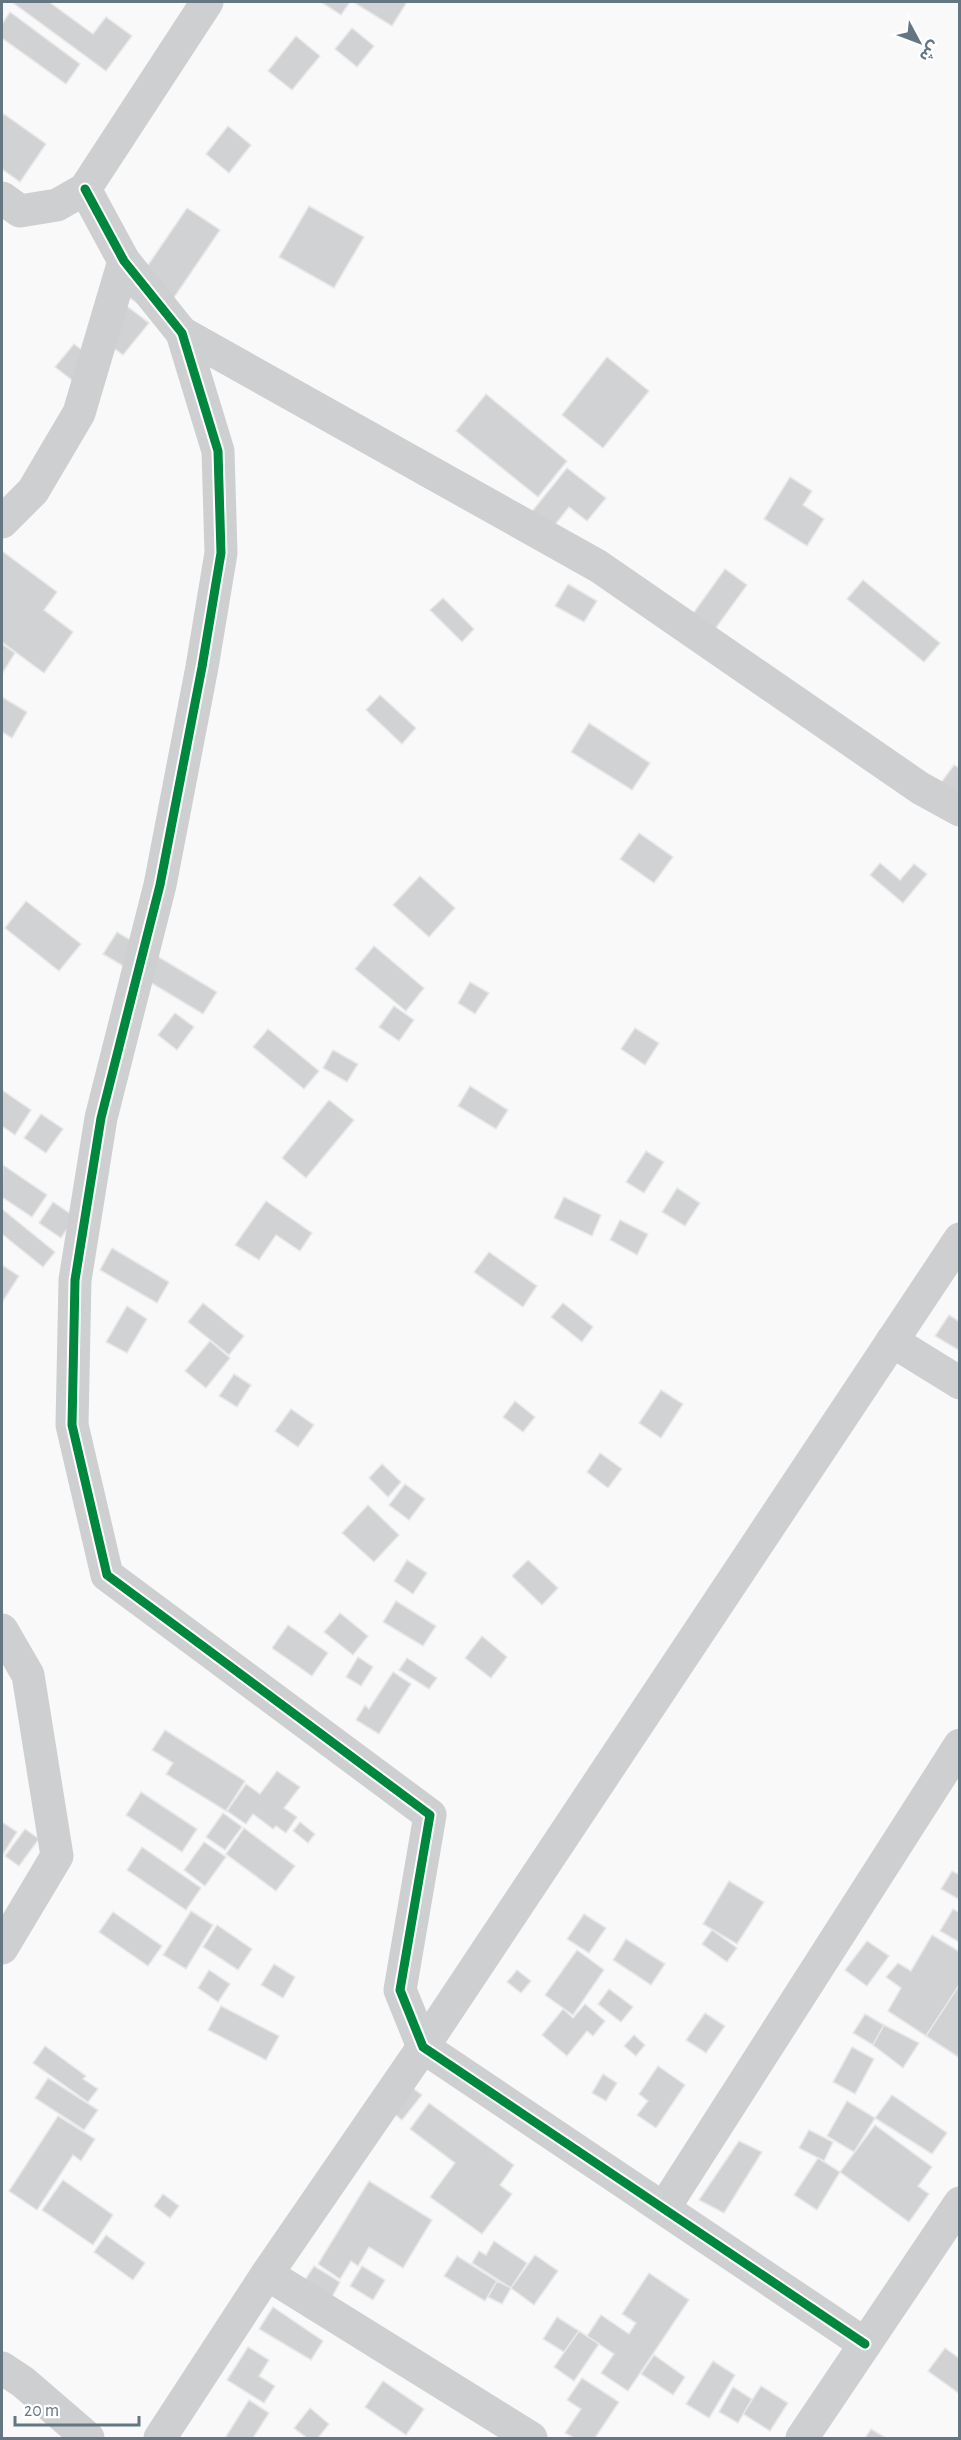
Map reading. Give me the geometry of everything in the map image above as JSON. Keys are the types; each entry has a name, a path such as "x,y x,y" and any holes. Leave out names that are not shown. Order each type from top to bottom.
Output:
{"street":[{"path":"2,198 20,211 57,205 85,189 207,2"},
{"path":"85,189 124,261 182,333 218,451 221,553 200,678 160,885 101,1118 75,1280 72,1425 106,1575 430,1815 400,1990 423,2047 865,2344"},
{"path":"2,522 33,491 79,413 124,261"},
{"path":"182,333 598,566 920,788 960,810"},
{"path":"160,2439 267,2274 423,2047 960,1239"},
{"path":"892,1341 960,1383"},
{"path":"2,1630 28,1675 57,1856 2,1948"},
{"path":"664,2208 960,1745"},
{"path":"802,2439 960,2203"},
{"path":"267,2274 531,2439"},
{"path":"2,2368 23,2382 88,2439"}],"building":[{"path":"12,2 49,2 93,34 106,17 132,36 106,71"},
{"path":"321,2 350,2 341,15"},
{"path":"353,2 407,2 392,26"},
{"path":"10,12 80,64 66,84 2,38 2,24"},
{"path":"352,28 374,46 357,67 335,49"},
{"path":"296,36 320,56 292,90 268,71"},
{"path":"4,114 46,144 20,182 2,169 2,117"},
{"path":"228,126 251,145 229,173 206,154"},
{"path":"309,206 364,237 334,288 279,257"},
{"path":"187,208 220,230 160,318 127,296"},
{"path":"124,304 149,323 123,355 98,336"},
{"path":"74,344 100,364 81,387 55,367"},
{"path":"607,357 649,391 603,448 562,415"},
{"path":"486,394 567,461 538,497 456,431"},
{"path":"567,468 606,498 587,521 569,507 546,536 526,519"},
{"path":"790,477 812,491 803,505 824,519 807,546 764,519"},
{"path":"2,551 57,592 44,610 73,632 44,673 2,642"},
{"path":"725,569 747,585 699,651 677,636"},
{"path":"863,580 940,643 924,662 847,599"},
{"path":"568,584 597,601 584,622 555,606"},
{"path":"443,598 474,629 462,642 430,610"},
{"path":"2,644 15,653 2,674"},
{"path":"380,695 416,728 402,744 366,710"},
{"path":"2,697 27,712 12,738 2,732"},
{"path":"589,723 650,763 632,790 571,752"},
{"path":"954,765 960,768 960,826 927,802"},
{"path":"639,833 673,857 654,883 620,859"},
{"path":"880,863 900,880 914,864 927,874 903,903 870,875"},
{"path":"420,876 455,908 429,937 393,905"},
{"path":"26,901 81,944 59,971 5,928"},
{"path":"117,932 217,992 203,1014 103,954"},
{"path":"374,946 424,988 406,1011 355,969"},
{"path":"470,982 489,993 475,1014 458,1003"},
{"path":"394,1006 414,1020 399,1041 379,1027"},
{"path":"175,1013 194,1027 177,1050 158,1035"},
{"path":"635,1028 659,1043 645,1065 621,1049"},
{"path":"268,1029 319,1071 304,1089 253,1047"},
{"path":"333,1050 358,1064 347,1082 323,1068"},
{"path":"470,1086 508,1110 496,1129 458,1106"},
{"path":"2,1090 31,1110 15,1135 2,1126"},
{"path":"329,1100 354,1120 306,1178 282,1158"},
{"path":"41,1114 63,1129 46,1153 24,1138"},
{"path":"646,1151 664,1162 644,1193 626,1182"},
{"path":"3,1165 47,1195 32,1217 2,1197"},
{"path":"677,1188 700,1203 685,1226 662,1212"},
{"path":"564,1197 601,1215 592,1236 554,1218"},
{"path":"266,1201 312,1233 300,1251 276,1235 259,1260 235,1245"},
{"path":"53,1202 75,1217 61,1238 39,1223"},
{"path":"2,1209 55,1252 43,1267 2,1234"},
{"path":"620,1220 648,1234 637,1255 610,1240"},
{"path":"112,1248 169,1282 157,1303 100,1270"},
{"path":"489,1252 537,1286 523,1307 474,1272"},
{"path":"2,1265 19,1276 3,1301 2,1300"},
{"path":"203,1303 244,1336 229,1355 188,1322"},
{"path":"563,1303 593,1327 582,1342 551,1317"},
{"path":"127,1306 147,1319 127,1353 106,1342"},
{"path":"949,1315 960,1322 960,1351 935,1336"},
{"path":"210,1341 230,1358 206,1388 185,1371"},
{"path":"234,1374 251,1385 237,1407 219,1396"},
{"path":"661,1390 683,1404 661,1438 639,1423"},
{"path":"515,1401 535,1417 523,1432 503,1417"},
{"path":"291,1409 314,1425 298,1447 275,1431"},
{"path":"600,1453 622,1469 608,1488 587,1472"},
{"path":"382,1464 401,1482 388,1497 369,1478"},
{"path":"405,1484 425,1499 409,1520 389,1505"},
{"path":"368,1505 399,1535 374,1562 342,1533"},
{"path":"407,1560 427,1573 413,1594 394,1581"},
{"path":"528,1560 558,1588 542,1605 512,1576"},
{"path":"396,1601 436,1626 423,1646 383,1622"},
{"path":"340,1613 368,1636 353,1655 324,1632"},
{"path":"288,1625 328,1653 312,1676 272,1648"},
{"path":"482,1636 507,1657 491,1678 465,1658"},
{"path":"358,1657 373,1667 361,1686 346,1677"},
{"path":"407,1658 437,1678 429,1689 399,1670"},
{"path":"393,1672 411,1684 379,1734 356,1720 365,1705 369,1709"},
{"path":"165,1730 245,1781 226,1811 166,1774 173,1763 152,1750"},
{"path":"277,1771 300,1787 284,1808 297,1817 286,1833 276,1826 273,1829 253,1814 246,1824 227,1811 246,1784 260,1794"},
{"path":"141,1792 197,1829 182,1852 126,1815"},
{"path":"223,1813 242,1827 225,1850 206,1837"},
{"path":"2,1822 17,1832 2,1856"},
{"path":"300,1822 315,1834 308,1843 293,1831"},
{"path":"244,1828 295,1866 276,1891 226,1854"},
{"path":"25,1829 39,1839 19,1866 5,1856"},
{"path":"204,1842 226,1857 205,1886 184,1870"},
{"path":"142,1847 201,1888 186,1910 127,1870"},
{"path":"952,1871 960,1875 960,1900 941,1889"},
{"path":"729,1881 764,1902 737,1944 703,1924"},
{"path":"953,1909 960,1913 959,1942 940,1931"},
{"path":"191,1911 213,1925 186,1969 163,1955"},
{"path":"113,1912 162,1946 148,1966 99,1932"},
{"path":"584,1914 606,1928 589,1953 567,1939"},
{"path":"217,1925 252,1949 238,1970 203,1947"},
{"path":"712,1930 737,1948 727,1962 702,1944"},
{"path":"932,1935 960,1952 960,1984 926,2036 888,2011 901,1988 886,1977 898,1963 911,1971"},
{"path":"626,1939 665,1964 651,1985 613,1960"},
{"path":"867,1941 889,1956 867,1986 845,1970"},
{"path":"577,1950 604,1970 573,2015 545,1995"},
{"path":"274,1964 295,1977 283,1998 261,1985"},
{"path":"209,1970 230,1984 218,2002 198,1988"},
{"path":"517,1970 531,1981 521,1993 507,1982"},
{"path":"960,1984 960,2058 926,2036"},
{"path":"609,1989 633,2007 621,2022 598,2004"},
{"path":"585,2004 605,2021 593,2036 587,2031 567,2056 542,2035 563,2009 573,2018"},
{"path":"221,2006 279,2036 266,2060 208,2030"},
{"path":"705,2013 725,2026 706,2053 686,2040"},
{"path":"865,2014 884,2025 873,2045 853,2033"},
{"path":"884,2025 919,2043 903,2068 873,2045"},
{"path":"634,2035 645,2045 636,2056 624,2046"},
{"path":"45,2046 86,2076 83,2079 98,2089 88,2102 33,2063"},
{"path":"852,2047 874,2059 855,2094 833,2082"},
{"path":"658,2066 685,2085 656,2128 637,2115 648,2101 639,2094"},
{"path":"603,2074 617,2083 606,2101 592,2093"},
{"path":"48,2078 98,2110 84,2130 35,2098"},
{"path":"407,2084 422,2095 402,2120 388,2109"},
{"path":"892,2095 947,2133 932,2154 875,2118"},
{"path":"847,2101 875,2118 854,2152 827,2136"},
{"path":"429,2103 514,2165 500,2185 512,2194 482,2234 430,2197 455,2163 410,2129"},
{"path":"58,2116 95,2139 81,2161 73,2155 37,2210 9,2191"},
{"path":"875,2125 932,2167 918,2186 929,2194 909,2222 840,2172"},
{"path":"809,2130 833,2142 824,2161 799,2148"},
{"path":"739,2141 762,2152 724,2213 699,2200"},
{"path":"818,2158 840,2172 817,2210 794,2195"},
{"path":"63,2180 113,2215 93,2245 42,2210"},
{"path":"369,2181 432,2220 403,2268 369,2247 358,2266 351,2261 340,2279 318,2264"},
{"path":"163,2194 179,2206 170,2218 154,2206"},
{"path":"106,2235 145,2263 133,2280 94,2252"},
{"path":"494,2241 527,2263 511,2288 472,2263 479,2251 486,2255"},
{"path":"535,2255 558,2271 534,2305 511,2288"},
{"path":"457,2256 497,2281 485,2301 444,2276"},
{"path":"314,2266 340,2282 332,2297 305,2280"},
{"path":"362,2266 385,2280 373,2300 350,2286"},
{"path":"649,2273 689,2300 628,2391 601,2373 614,2354 587,2336 601,2315 629,2334 636,2323 622,2314"},
{"path":"497,2281 511,2288 502,2304 488,2297"},
{"path":"273,2307 323,2341 311,2360 259,2329"},
{"path":"557,2317 579,2331 564,2352 543,2339"},
{"path":"579,2331 599,2344 574,2381 554,2367"},
{"path":"248,2347 269,2360 259,2376 275,2386 264,2403 227,2380"},
{"path":"945,2348 960,2359 960,2394 928,2371"},
{"path":"654,2355 685,2377 673,2395 641,2374"},
{"path":"713,2361 735,2375 709,2418 686,2404"},
{"path":"582,2378 619,2402 595,2438 574,2438 565,2433 581,2409 567,2400"},
{"path":"383,2381 424,2409 406,2435 365,2407"},
{"path":"761,2386 788,2403 770,2431 743,2414"},
{"path":"733,2387 752,2399 738,2423 719,2412"},
{"path":"249,2400 269,2413 253,2438 225,2438"},
{"path":"310,2408 329,2424 318,2438 307,2438 294,2428"},
{"path":"871,2429 886,2438 865,2438"}],"cycle path":[{"path":"85,189 124,261 182,333 218,451 221,553 202,667 160,885 101,1118 75,1280 72,1425 107,1575 430,1815 400,1990 423,2047 865,2344"}]}
